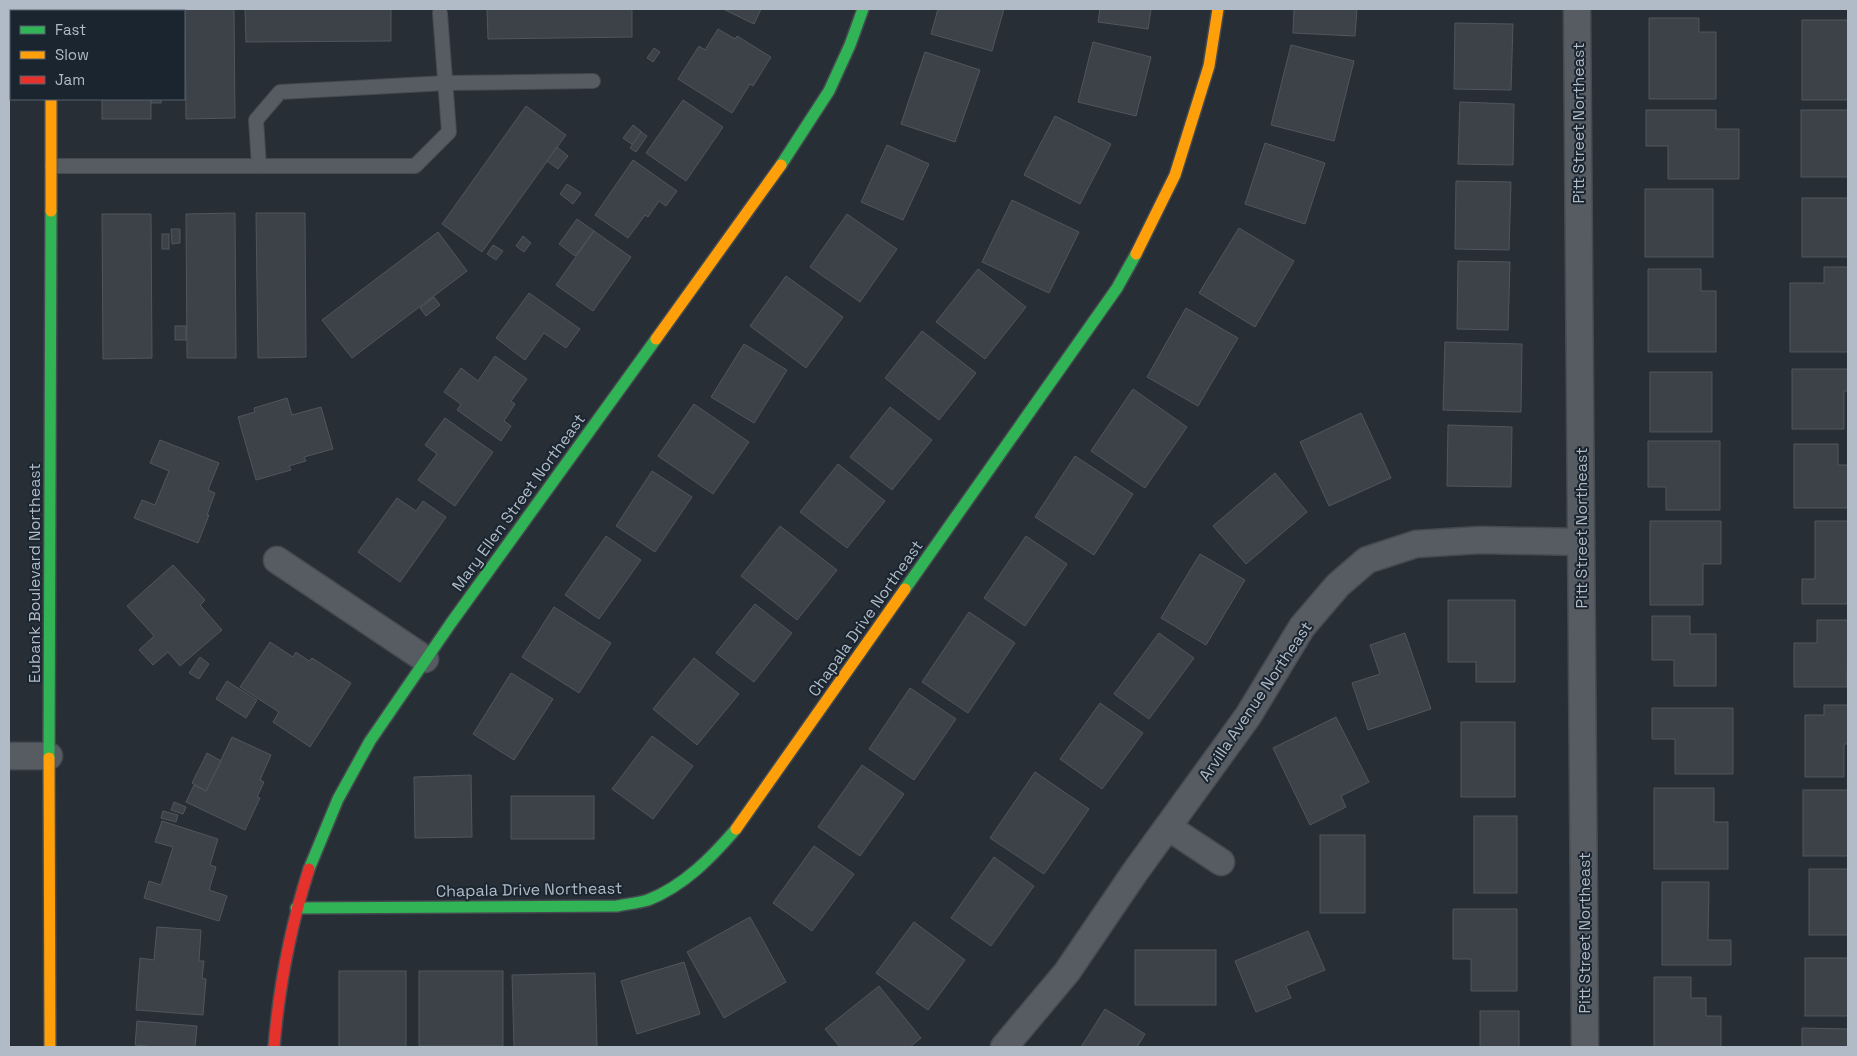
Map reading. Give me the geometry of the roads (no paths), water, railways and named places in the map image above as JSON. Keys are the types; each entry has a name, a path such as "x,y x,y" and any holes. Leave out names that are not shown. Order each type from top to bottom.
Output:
{"street":[{"name":"Mary Ellen Street Northeast","path":"274,1047 279,987 286,946 296,908 312,859 356,764 425,659 791,151 829,91 850,45 863,9"},
{"name":"Chapala Drive Northeast","path":"296,908 617,906 647,900 672,888 712,858 742,821 1117,288 1150,228 1175,174 1209,66 1218,9"},
{"name":"Pitt Street Northeast","path":"1577,9 1585,1047"},
{"name":"Eubank Boulevard Northeast","path":"50,1047 51,100"},
{"name":"Arvilla Avenue Northeast","path":"1004,1047 1067,972 1135,872 1248,716 1302,627 1338,585 1367,560 1416,544 1480,540 1581,542"},
{"path":"277,560 425,659"},
{"path":"9,756 49,756"},
{"path":"1168,827 1221,862"}],"lane":[{"path":"52,166 415,166 449,132 440,14"},
{"path":"259,166 256,120 280,92 446,83 593,81"}]}
